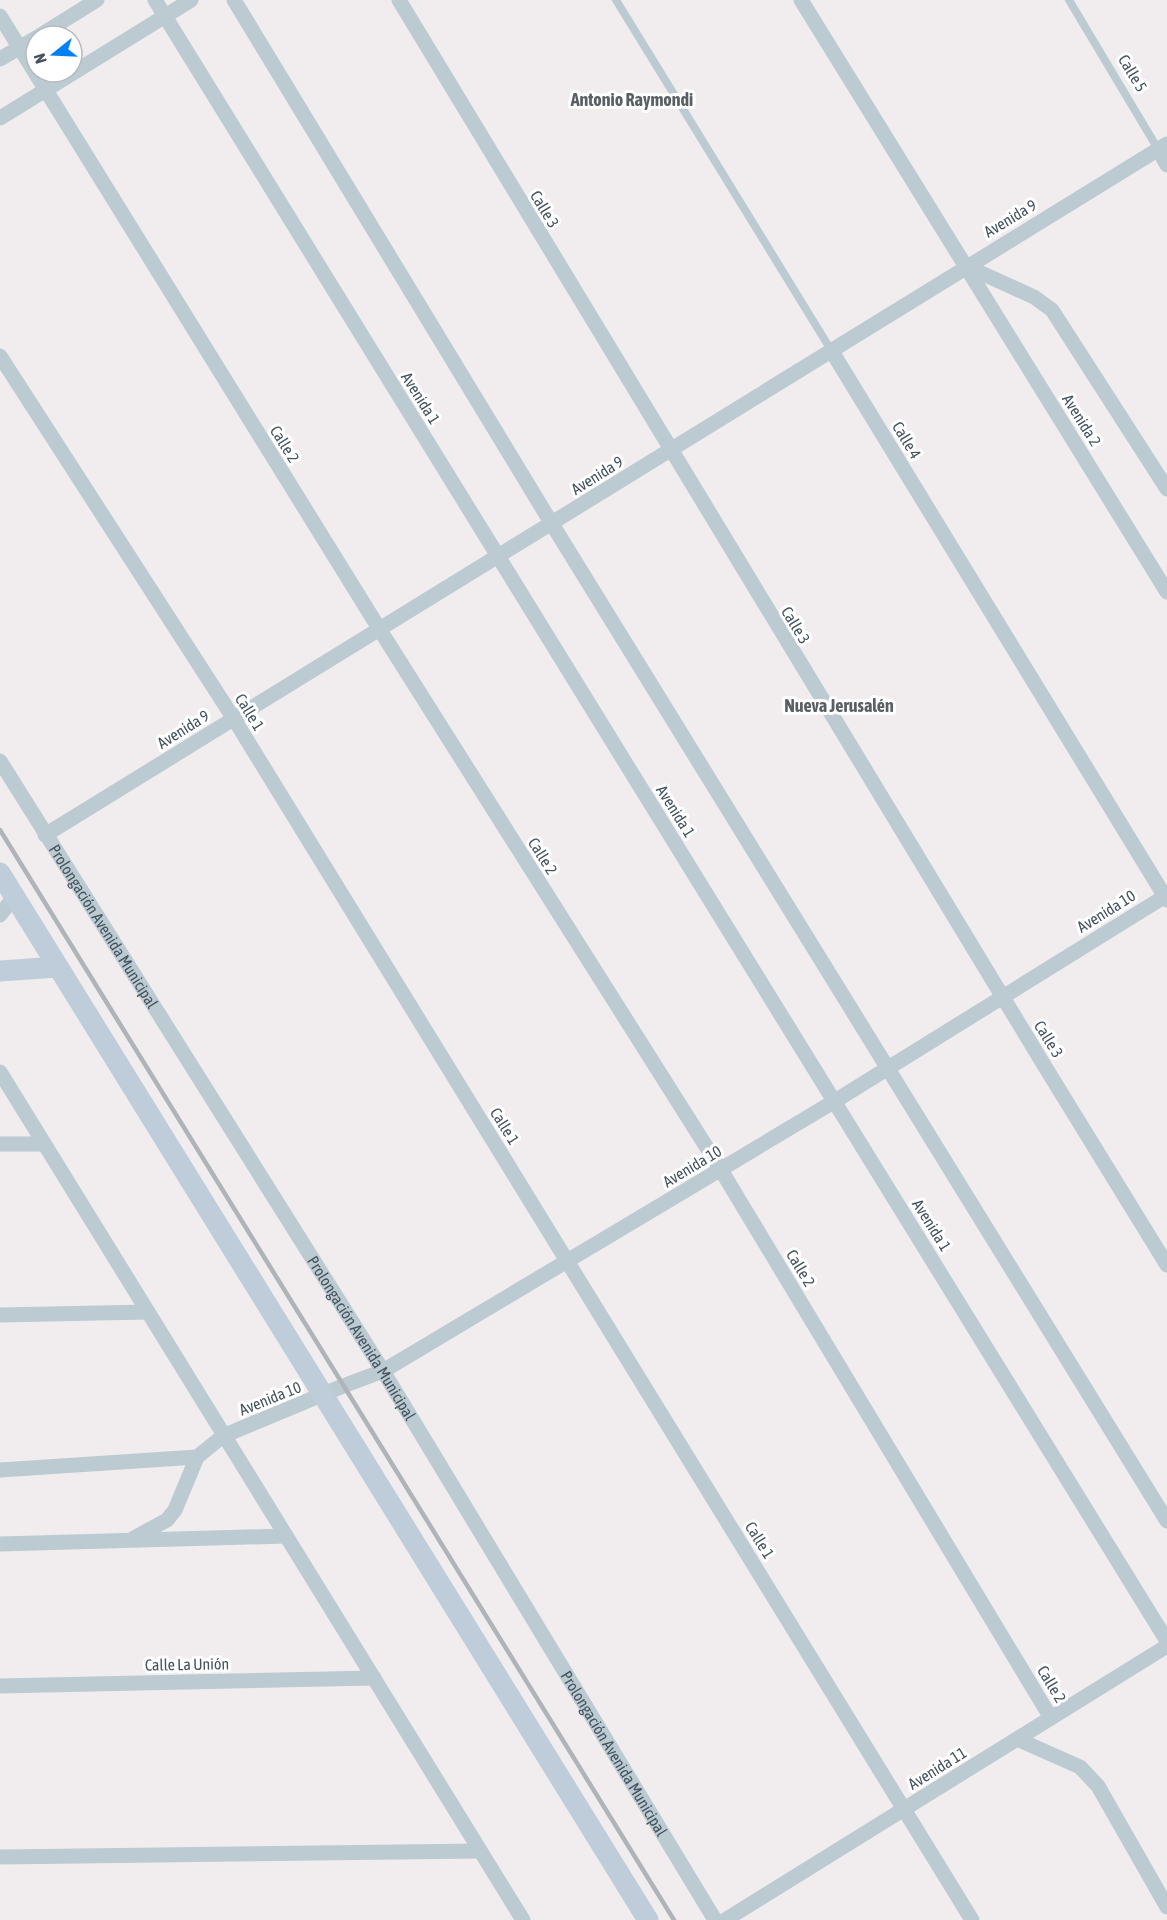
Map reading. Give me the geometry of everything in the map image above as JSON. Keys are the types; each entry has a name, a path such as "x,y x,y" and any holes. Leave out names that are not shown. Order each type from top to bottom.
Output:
{"main road":[{"path":"0,873 648,1920"},
{"path":"0,971 58,967"}],"street":[{"path":"58,24 97,0"},
{"name":"Avenida 1","path":"155,0 1167,1641"},
{"path":"0,118 191,0"},
{"path":"234,0 552,525 1167,1521"},
{"name":"Calle 3","path":"399,0 669,451 1167,1265"},
{"name":"Avenida 2","path":"801,0 1167,592"},
{"name":"Calle 2","path":"0,16 380,630 721,1170 1051,1718"},
{"path":"0,59 24,45"},
{"name":"Avenida 9","path":"45,835 552,525 1162,146"},
{"name":"Calle 5","path":"1162,146 1167,165"},
{"name":"Avenida 2","path":"966,266 1034,297 1052,310 1167,489"},
{"name":"Calle 4","path":"831,350 1166,896"},
{"name":"Calle 1","path":"0,356 234,719 972,1920"},
{"name":"Prolongación Avenida Municipal","path":"0,761 383,1371 715,1920"},
{"name":"Avenida 10","path":"198,1457 223,1436 383,1371 835,1101 1166,896"},
{"path":"0,915 14,897"},
{"path":"0,1072 523,1920"},
{"path":"0,1144 44,1144"},
{"path":"0,1315 148,1312"},
{"path":"0,1470 198,1457 175,1510 167,1521 130,1540"},
{"path":"0,1544 286,1536"},
{"name":"Avenida 11","path":"725,1920 1167,1646"},
{"name":"Calle La Unión","path":"0,1686 374,1678"},
{"path":"1017,1739 1080,1767 1098,1786 1167,1907"},
{"path":"0,1857 480,1851"}],"lane":[{"name":"Calle 4","path":"616,0 831,350"},
{"name":"Calle 5","path":"1069,0 1162,146"}],"railway":[{"path":"0,830 674,1920"}],"district":[{"name":"Antonio Raymondi","path":"632,99"},
{"name":"Nueva Jerusalén","path":"839,705"}]}
